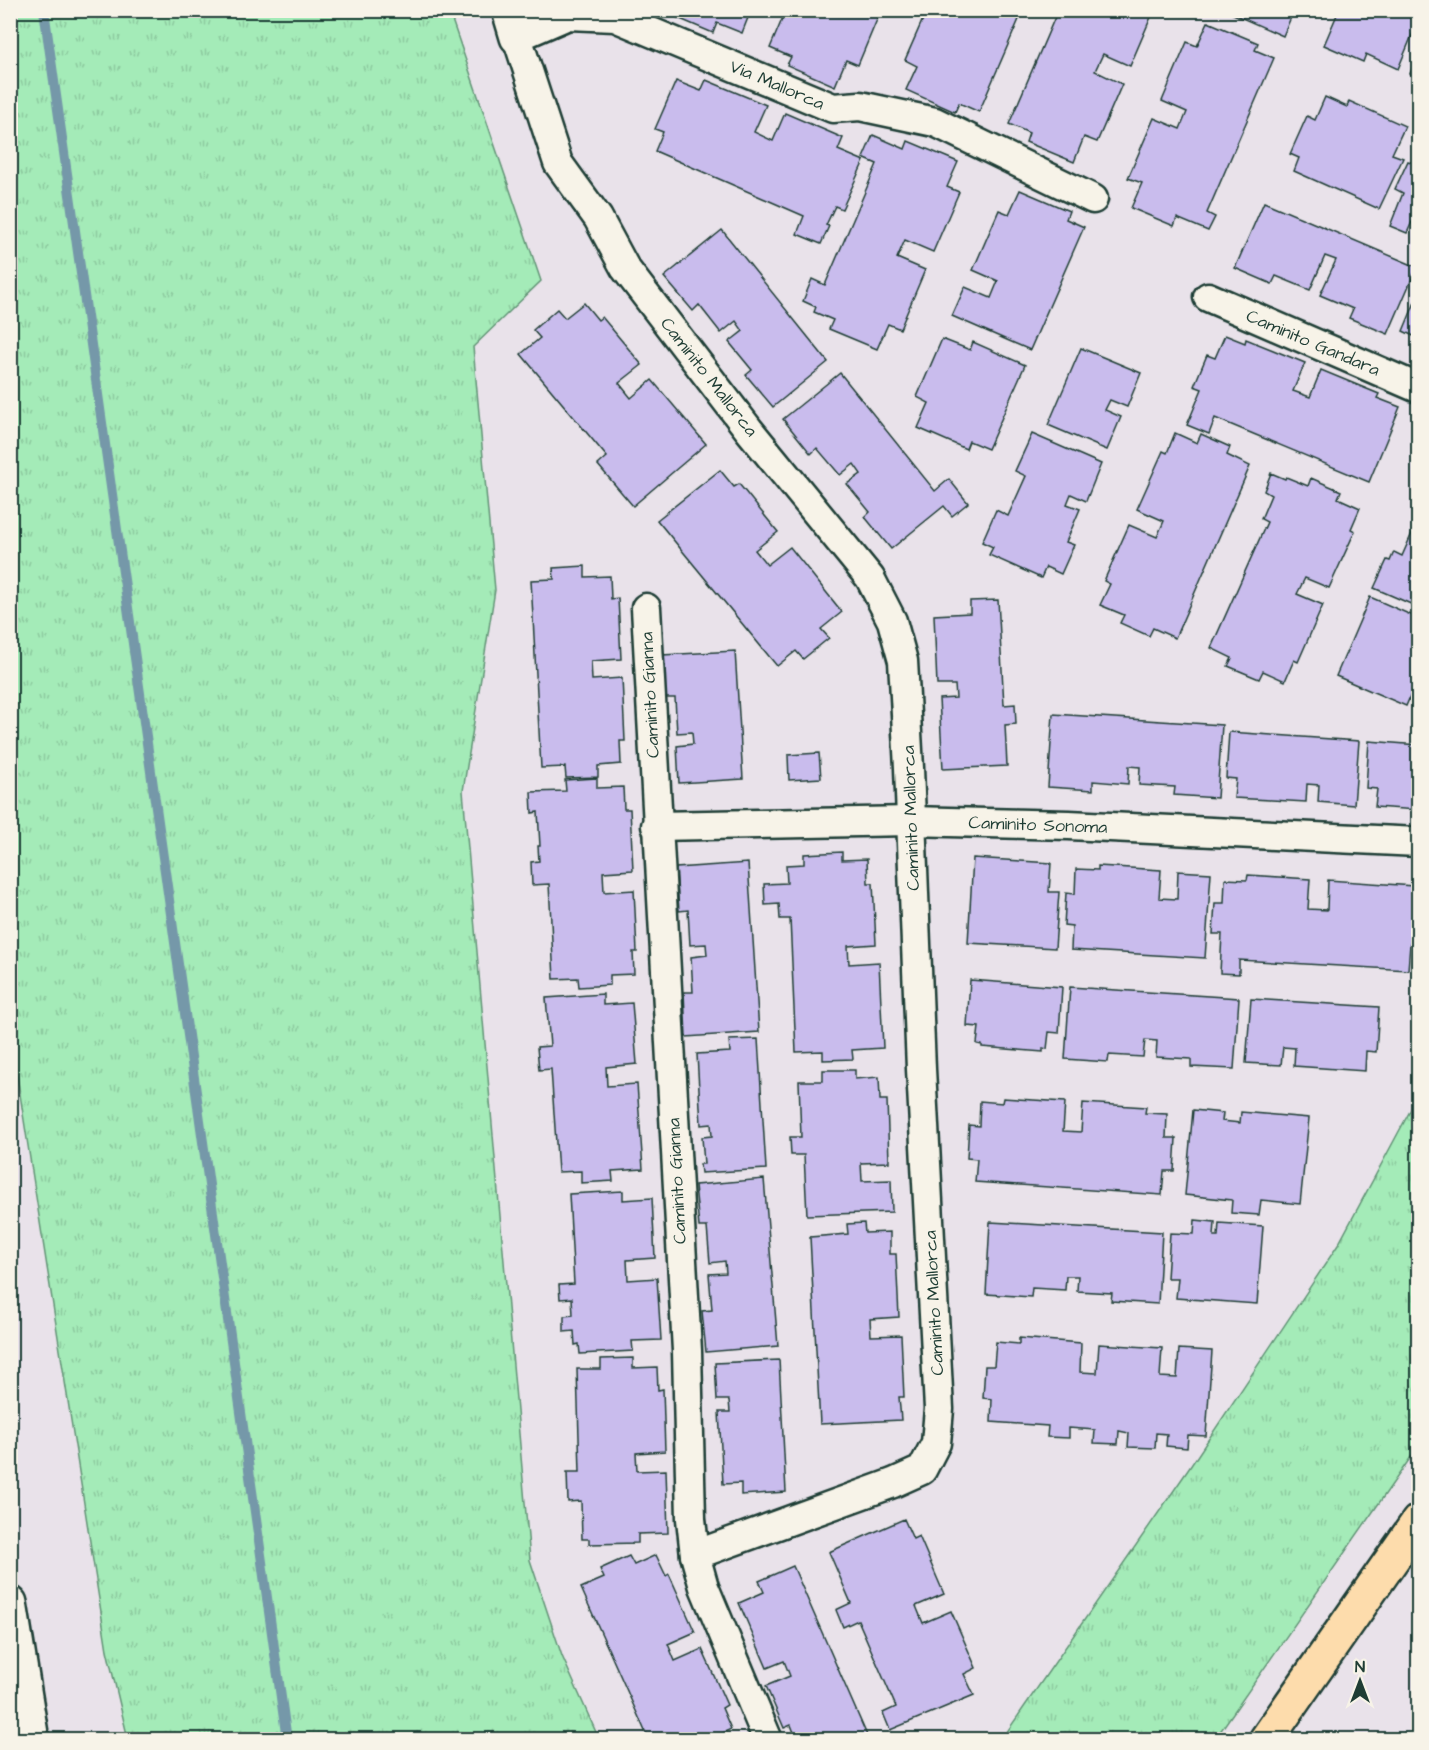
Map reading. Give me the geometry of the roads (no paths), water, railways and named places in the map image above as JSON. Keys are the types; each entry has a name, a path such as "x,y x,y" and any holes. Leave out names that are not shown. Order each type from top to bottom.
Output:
{"highway":[{"path":"1266,1740 1419,1522"}],"main road":[{"path":"10,1603 32,1740"}],"street":[{"name":"Via Mallorca","path":"513,24 568,15 615,17 833,108 860,106 934,122 1093,199"},
{"name":"Caminito Mallorca","path":"513,24 558,164 598,218 625,268 749,430 870,578 892,621 903,661 921,1069 939,1386 936,1443 922,1470 893,1483 694,1555"},
{"name":"Caminito Gandara","path":"1208,297 1419,388"},
{"name":"Caminito Gianna","path":"646,608 656,826 687,1351 694,1555 704,1587 768,1740"},
{"name":"Caminito Sonoma","path":"656,826 911,821 1069,825 1419,842"}],"waterway":[{"path":"44,10 287,1740"}]}
